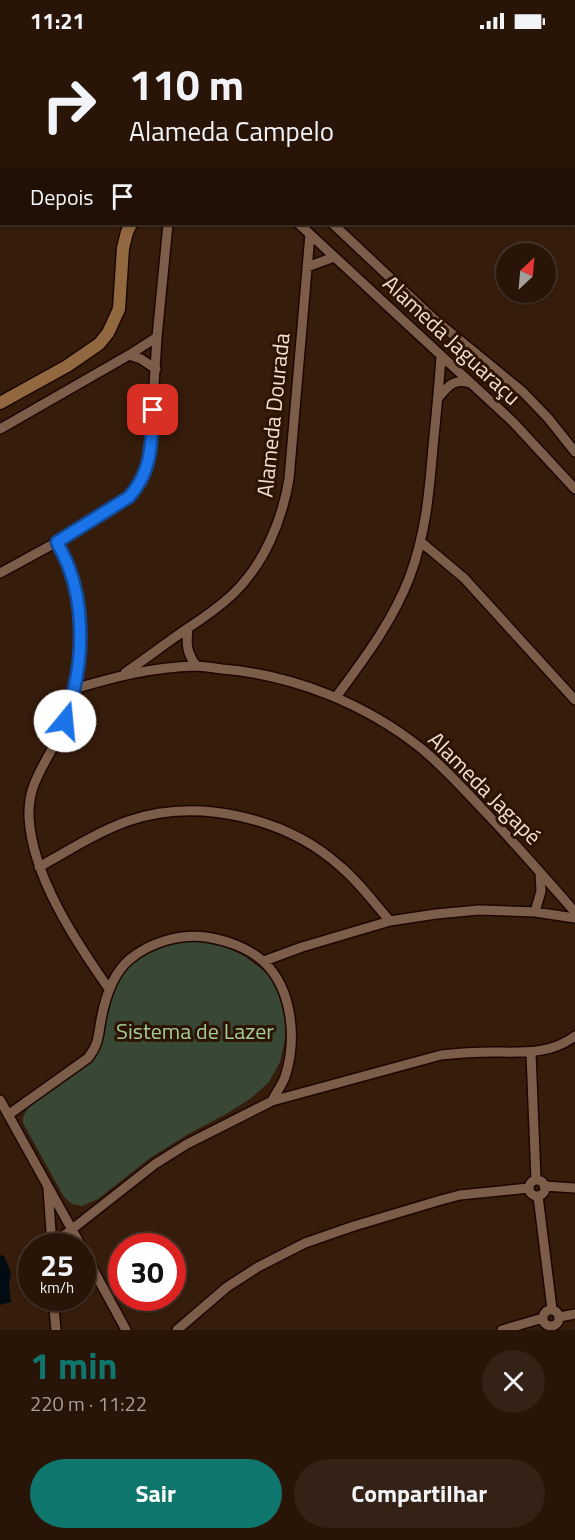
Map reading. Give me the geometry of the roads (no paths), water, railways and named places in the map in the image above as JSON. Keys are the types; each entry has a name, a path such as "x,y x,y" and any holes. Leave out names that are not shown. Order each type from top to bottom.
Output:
{"street":[{"path":"0,403 68,366 99,344 108,333 119,309 123,248 130,225"},
{"path":"0,573 57,542 129,497 138,487 149,462 157,337 168,225"},
{"name":"Alameda Jaguaraçu","path":"300,225 513,423 575,489"},
{"path":"334,225 434,319 530,399 575,452"},
{"name":"Alameda Dourada","path":"122,675 207,616 234,592 254,569 268,545 286,500 289,479 310,234"},
{"path":"307,267 334,257"},
{"path":"0,429 157,337"},
{"path":"129,355 141,359 156,369"},
{"path":"336,697 376,642 393,612 409,578 421,542 428,505 441,356"},
{"path":"438,398 452,384 461,380 470,383"},
{"path":"57,542 70,569 76,594 80,652 74,689 61,729 38,773 30,802 31,836 39,867 49,891 85,955 109,989"},
{"path":"421,542 464,578 575,700"},
{"path":"188,628 186,648 196,666"},
{"name":"Alameda Jagapé","path":"74,689 122,675 196,666 240,670 270,676 336,697 360,708 393,728 455,779 575,912"},
{"path":"39,867 105,831 130,821 193,811 223,813 256,820 284,830 316,848 359,884 390,921"},
{"path":"535,912 541,891 540,872"},
{"path":"264,961 302,947 390,921 436,914 479,910 535,912 575,918"},
{"path":"8,1115 88,1058 97,1045 109,989 121,967 130,958 150,946 169,939 191,935 235,944 264,961 278,979 290,1015 291,1033 285,1078 272,1101"},
{"path":"67,1233 155,1164 188,1144 272,1101 441,1055 465,1052 531,1053 552,1049 575,1036"},
{"path":"531,1053 536,1185 544,1193 538,1196 552,1309 560,1317"},
{"path":"0,1100 74,1233"},
{"path":"47,1183 53,1233"},
{"path":"177,1330 227,1287 258,1267 305,1243 354,1226 451,1198 536,1185 575,1188"},
{"path":"96,1274 126,1330"},
{"path":"552,1309 545,1312 543,1318 547,1325 555,1328 560,1317"},
{"path":"54,1311 56,1330"},
{"path":"560,1317 575,1314"},
{"path":"502,1330 543,1318"}],"park label":[{"name":"Sistema de Lazer","path":"195,1031"}]}
